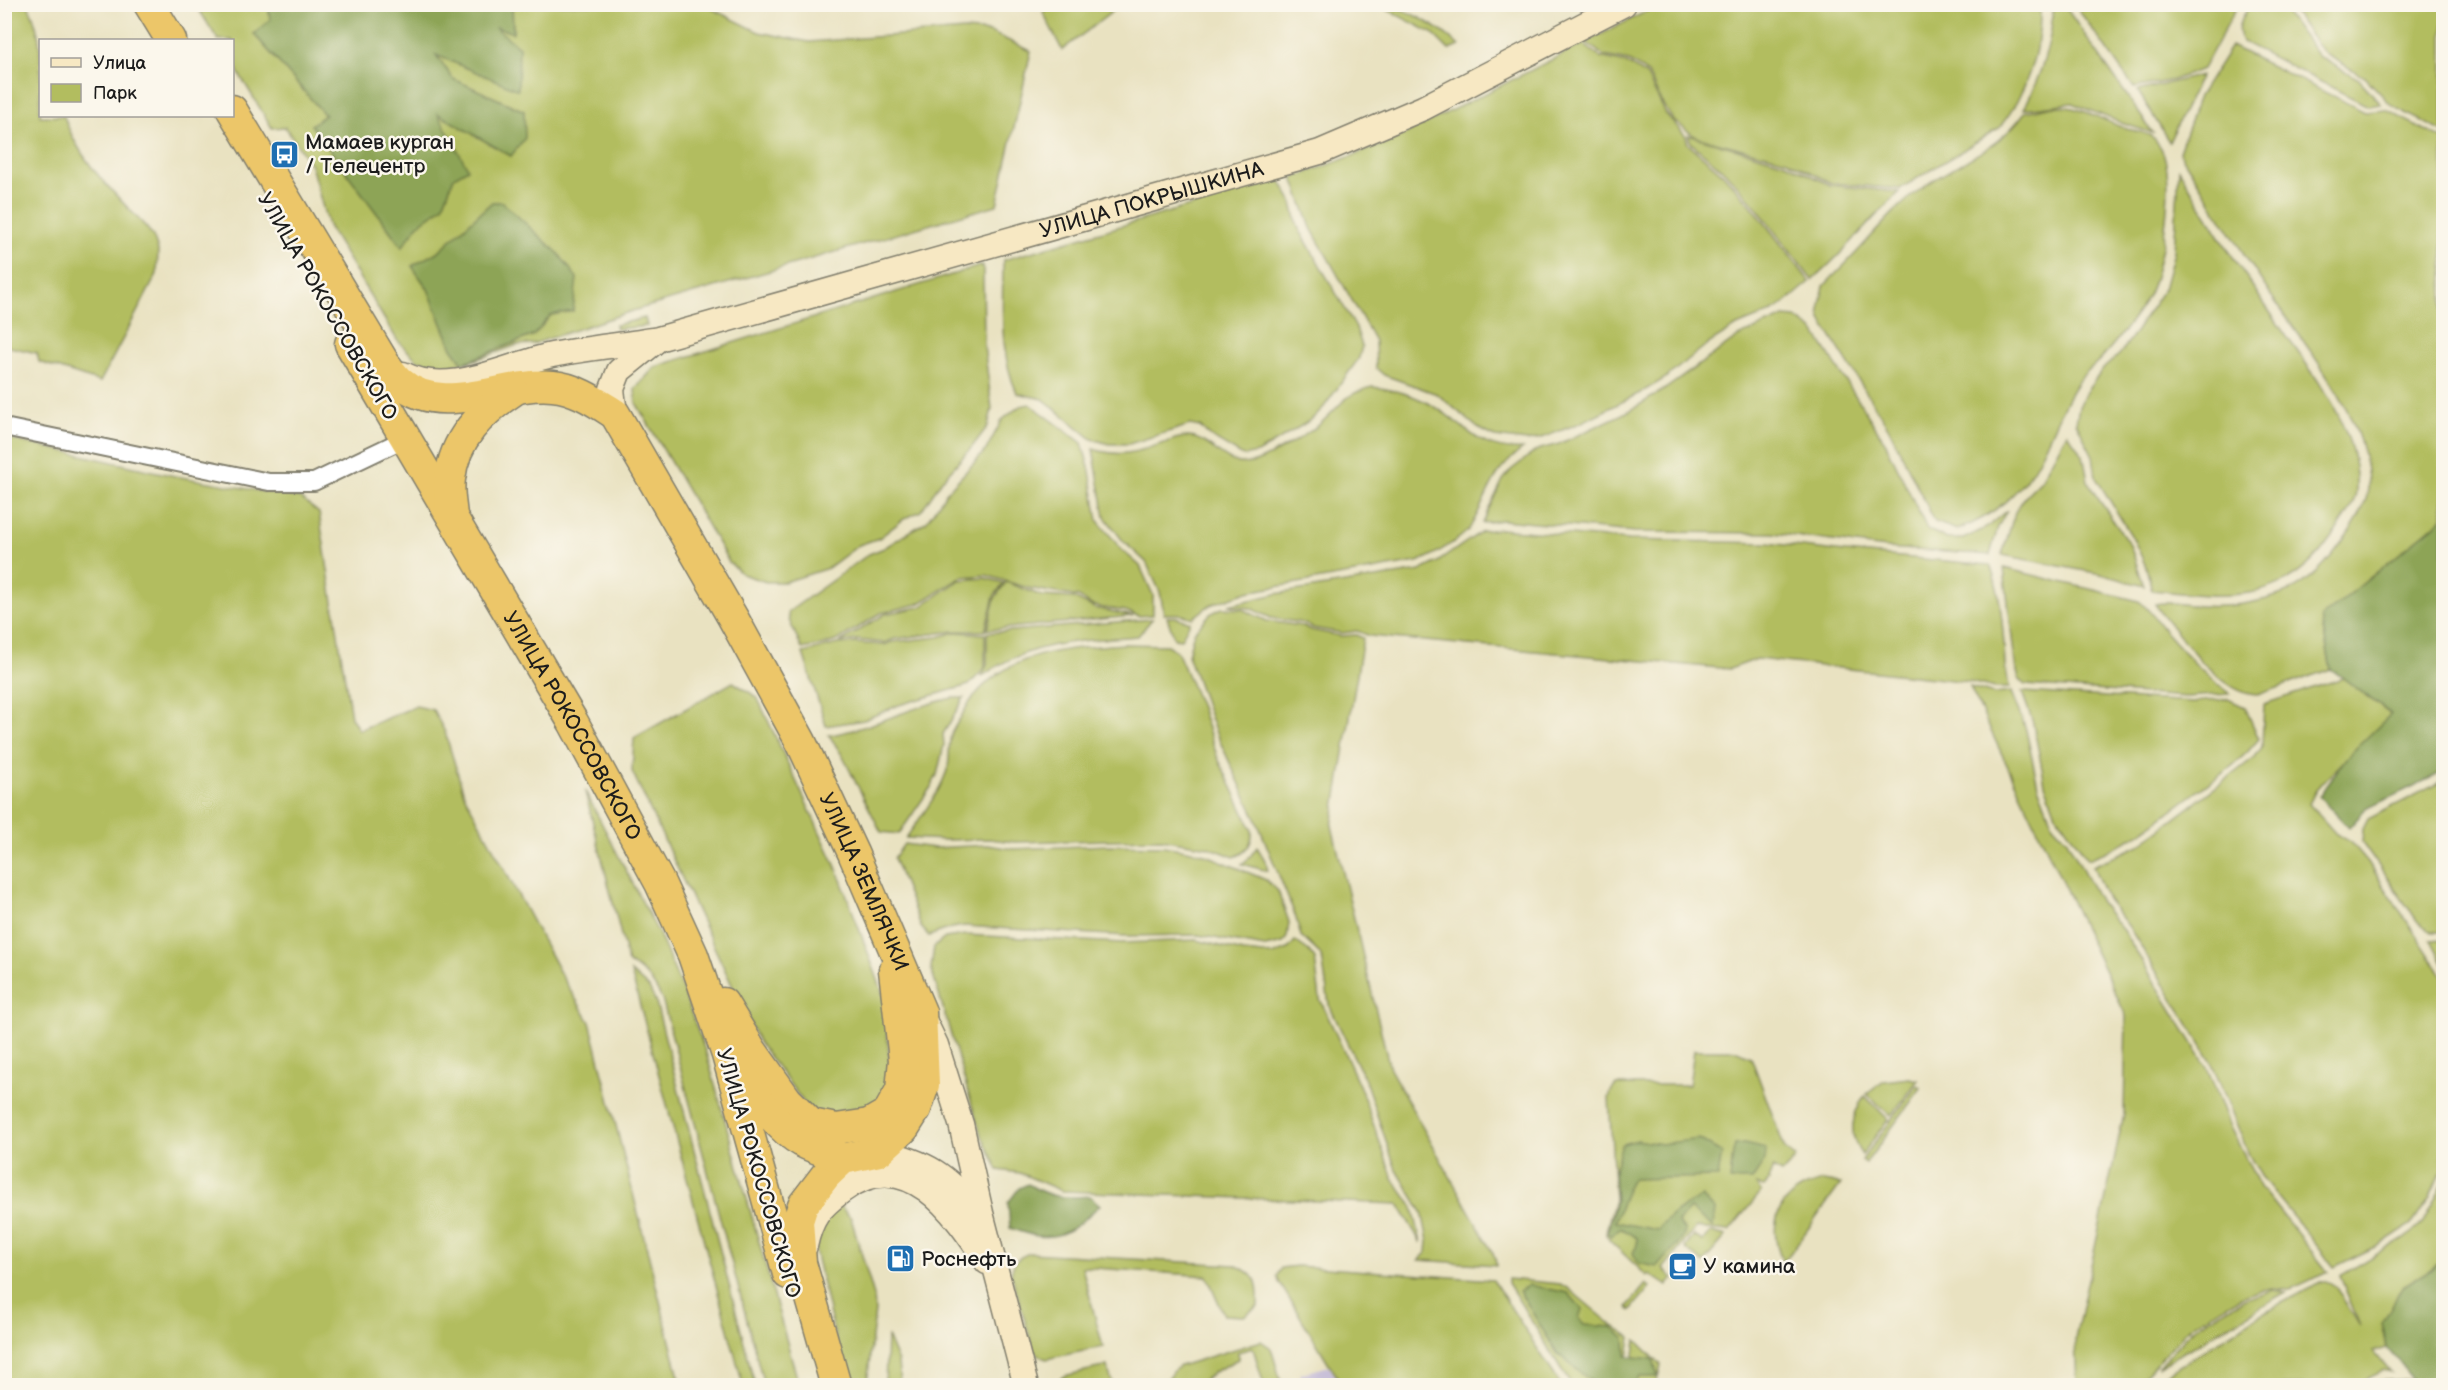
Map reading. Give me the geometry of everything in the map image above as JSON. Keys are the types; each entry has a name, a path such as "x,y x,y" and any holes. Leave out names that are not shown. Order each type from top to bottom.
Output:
{"highway":[{"path":"149,4 170,39"},
{"path":"170,4 190,39"},
{"name":"УЛИЦА РОКОССОВСКОГО","path":"234,113 385,364 400,382 420,394 440,398 553,386 570,389 588,397 615,414"},
{"name":"УЛИЦА РОКОССОВСКОГО","path":"218,117 404,439 573,722 660,883 693,955 727,1056 818,1386"},
{"path":"452,519 450,479 459,447 473,423 488,407 517,389"},
{"name":"УЛИЦА ЗЕМЛЯЧКИ","path":"615,414 733,618 801,742 853,853 921,1012"},
{"path":"693,955 752,1051 787,1100 811,1124 836,1130 869,1124 888,1113 901,1090 904,1060 891,946"},
{"path":"727,1056 757,1098 783,1126 802,1142 843,1159 879,1151 904,1128 916,1108 924,1086 921,1012"},
{"name":"УЛИЦА РОКОССОВСКОГО","path":"836,1386 801,1263 798,1221 803,1205 826,1174 843,1159"}],"main road":[{"name":"УЛИЦА ПОКРЫШКИНА","path":"385,364 407,376 426,381 451,382 551,356 658,339 1320,152 1423,108 1624,4"},
{"path":"615,414 612,389 619,371 658,339"},
{"name":"УЛИЦА ЗЕМЛЯЧКИ","path":"921,1012 936,1045 961,1124 981,1214 1026,1386"},
{"path":"879,1151 913,1160 936,1170 955,1186 981,1214"},
{"path":"801,1263 813,1218 826,1203 846,1188 868,1177 888,1175 909,1180 928,1189 946,1204 1000,1282"}],"street":[{"path":"4,427 269,482 315,482 404,439"}],"shaded area":[{"path":"1329,1366 1340,1385 1304,1385 1300,1374"}],"green space":[{"path":"5,4 28,5 34,18 39,40 39,117 64,117 78,148 110,189 146,227 153,236 158,250 157,274 100,382 39,362 37,353 5,346"},
{"path":"1661,4 2040,5 2040,21 2035,53 2024,86 2009,115 1999,128 1900,189 1831,183 1787,160 1696,137 1674,121 1662,103 1648,73 1629,61 1604,56 1586,42"},
{"path":"196,5 268,5 271,20 254,34 325,115 312,125 402,247 419,224 443,206 454,177 437,113 511,156 524,111 453,79 436,54 494,26 513,33 512,5 709,5 714,10 759,32 809,42 965,30 990,32 1031,51 997,205 629,312 533,344 517,345 470,362 444,367 417,360 397,340 328,226 311,165 285,127 272,128 234,66 234,39 217,39","holes":["492,202 502,202 521,220 573,311 551,315 534,335 463,363 452,348 428,289 412,266 439,251"]},
{"path":"268,5 512,5 513,33 495,27 519,47 518,90 436,55 453,79 524,111 525,138 511,156 438,114 468,169 454,177 443,206 419,224 402,247 311,125 325,115 254,34 270,20"},
{"path":"1052,5 1121,5 1062,50 1043,12"},
{"path":"1378,5 1410,13 1443,32 1459,46 1449,50 1432,33"},
{"path":"2053,5 2064,5 2153,133 2072,103 2024,109 2044,58 2051,32"},
{"path":"2075,5 2238,5 2203,69 2173,80 2134,88"},
{"path":"2250,5 2280,5 2318,56 2359,79 2381,104 2368,106 2243,42 2238,32"},
{"path":"2289,5 2443,5 2443,132 2392,106 2365,77 2327,55 2316,44"},
{"path":"1583,44 1600,57 1627,63 1647,76 1666,114 1686,136 1688,144 1723,174 1751,205 1810,282 1784,304 1737,326 1705,346 1664,379 1580,423 1542,438 1527,441 1495,437 1478,428 1437,394 1384,375 1376,368 1375,341 1311,228 1293,178 1389,142"},
{"path":"2231,46 2365,112 2386,110 2443,139 2443,518 2321,618 2331,669 2258,695 2229,685 2215,674 2187,645 2155,604 2210,606 2243,604 2265,600 2293,590 2320,569 2347,535 2366,500 2368,481 2364,455 2345,406 2179,152 2199,96"},
{"path":"2201,75 2169,142 2138,91"},
{"path":"2054,106 2074,108 2127,129 2147,134 2160,146 2166,161 2168,179 2166,224 2162,247 2152,286 2146,299 2116,341 2083,375 2071,392 2040,457 2025,481 1995,510 1957,530 1935,522 1888,427 1824,325 1820,317 1820,305 1824,286 1909,198 1989,147 2014,126 2025,112"},
{"path":"1688,135 1786,163 1830,185 1900,192 1812,280 1753,203 1724,171 1691,143"},
{"path":"2179,169 2233,257 2324,390 2344,428 2355,470 2355,498 2344,520 2325,546 2307,566 2288,580 2268,589 2246,594 2201,595 2152,590 2146,567 2134,540 2096,478 2093,456 2076,422 2079,407 2086,392 2104,368 2121,353 2164,289 2174,252"},
{"path":"1280,180 1291,199 1298,227 1356,328 1362,346 1359,358 1324,407 1312,419 1257,453 1243,456 1211,437 1200,427 1190,425 1129,444 1109,444 1092,439 1043,399 1017,393 1004,344 1003,260"},
{"path":"492,202 502,202 558,253 577,278 573,311 551,315 534,335 463,363 452,348 428,289 412,266 439,251"},
{"path":"983,265 984,346 992,409 988,426 972,447 942,480 921,511 904,519 879,538 859,545 828,568 785,582 766,582 742,574 729,562 636,403 635,389 655,367"},
{"path":"1784,317 1796,318 1814,331 1885,442 1927,529 1947,539 1963,539 1986,528 2007,510 1998,527 1990,555 1886,548 1773,533 1635,532 1502,520 1482,523 1503,480 1511,470 1537,450 1559,444 1631,410 1665,389 1738,337"},
{"path":"645,318 647,326 616,329 615,325"},
{"path":"1373,387 1401,392 1426,402 1471,434 1493,446 1523,449 1497,475 1467,531 1447,547 1417,562 1247,592 1210,605 1193,618 1178,614 1164,614 1160,592 1146,562 1123,541 1105,517 1093,449 1112,453 1129,453 1186,437 1202,441 1232,461 1251,463 1299,439 1317,427 1344,400 1356,392"},
{"path":"1030,404 1082,443 1090,471 1098,521 1122,550 1140,566 1153,595 1153,615 1138,616 1126,611 1091,605 1079,597 1028,588 986,575 962,577 918,604 881,613 838,640 802,649 789,620 788,612 869,554 884,548 927,521 946,493 986,450 1002,420 1020,406"},
{"path":"2067,433 2083,455 2088,481 2093,491 2130,545 2144,586 2101,574 2002,555 2015,512 2027,494 2041,480"},
{"path":"5,438 175,476 300,498 319,513 351,717 359,730 416,706 433,710 445,732 464,794 564,980 590,1022 681,1385 5,1385"},
{"path":"2443,518 2443,772 2366,809 2349,828 2319,796 2346,758 2391,714 2331,669 2321,618"},
{"path":"1500,529 1628,540 1768,543 1990,565 2000,605 2006,672 2010,688 1757,659 1730,669 1370,636 1357,631 1342,633 1313,628 1303,623 1271,618 1250,608 1229,605 1276,594 1420,571 1436,563 1482,531"},
{"path":"2004,568 2139,601 2191,659 2230,694 2186,697 2026,685 2019,679 2015,664"},
{"path":"985,578 1004,583 994,596 985,631 954,631 894,639 884,643 858,640 840,642 885,614 920,607 960,580"},
{"path":"1006,582 1042,596 1074,598 1094,608 1133,616 987,630 995,598"},
{"path":"1222,608 1242,609 1267,621 1302,626 1341,636 1356,635 1363,638 1332,826 1390,1069 1495,1257 1496,1265 1419,1260 1427,1252 1428,1241 1422,1212 1395,1167 1365,1080 1329,1005 1320,954 1301,936 1295,915 1256,819 1215,731 1188,655 1194,632 1210,614"},
{"path":"1167,617 1176,617 1190,622 1181,639 1174,638"},
{"path":"1152,619 1138,636 1096,639 1036,650 1017,656 981,677 987,665 987,633"},
{"path":"955,632 985,634 985,668 969,685 899,705 864,720 826,726 803,653 837,644 884,645 938,637"},
{"path":"1124,644 1167,645 1177,651 1201,707 1217,756 1252,830 1250,843 1246,850 1234,857 1209,847 1161,839 1015,842 989,839 906,838 941,786 948,767 953,730 976,694 992,678 1011,666 1054,652"},
{"path":"2343,678 2391,715 2317,788 2309,804 2336,834 2351,842 2368,862 2443,976 2443,1170 2429,1199 2413,1223 2381,1244 2334,1267 2261,1176 2249,1155 2211,1061 2129,927 2107,899 2093,866 2141,844 2255,757 2262,747 2264,704"},
{"path":"733,682 757,697 837,869 885,999 891,1085 878,1108 844,1119 811,1112 759,1043 632,771 634,738"},
{"path":"1970,687 1994,694 2011,692 2026,730 2038,786 2053,825 2067,840 2100,902 2124,932 2207,1067 2230,1127 2260,1187 2328,1272 2291,1289 2272,1288 2241,1297 2193,1324 2136,1385 2077,1385 2075,1339 2124,1114 2126,1016"},
{"path":"2022,692 2194,702 2228,699 2245,707 2259,739 2229,768 2157,822 2118,846 2088,859 2056,814 2045,784 2033,723"},
{"path":"953,698 964,698 943,734 944,745 937,775 931,787 899,834 881,832 842,755 829,735 860,728 922,706"},
{"path":"2443,781 2443,932 2432,932 2418,922 2362,842 2363,829 2368,819"},
{"path":"585,791 660,936 707,1056 799,1385 764,1385 663,1002 649,979 628,963"},
{"path":"904,844 935,848 987,845 1013,849 1109,845 1164,846 1202,853 1266,880 1278,891 1289,922 1287,937 1283,943 1265,947 1198,935 1126,936 964,926 929,936 921,927 894,858"},
{"path":"1257,847 1266,862 1268,871 1242,864"},
{"path":"965,935 1123,943 1197,940 1243,952 1273,955 1288,949 1295,941 1309,951 1315,959 1320,999 1360,1087 1393,1179 1413,1207 1421,1243 1398,1204 1062,1191 1020,1173 998,1170 980,1132 931,968 934,947 945,938"},
{"path":"2444,939 2443,963 2431,940"},
{"path":"631,972 649,988 656,1003 755,1385 743,1385"},
{"path":"1694,1050 1735,1050 1751,1057 1785,1149 1796,1158 1782,1173 1773,1168 1769,1181 1764,1187 1756,1185 1761,1192 1729,1231 1696,1228 1663,1269 1673,1278 1667,1286 1649,1274 1647,1276 1606,1235 1615,1200 1609,1098 1616,1085 1689,1085"},
{"path":"1909,1078 1918,1080 1891,1116 1867,1094 1884,1081"},
{"path":"1917,1085 1921,1088 1866,1163 1862,1160"},
{"path":"1865,1096 1888,1119 1862,1155 1855,1140 1853,1125 1857,1110"},
{"path":"1699,1139 1722,1153 1718,1177 1633,1179 1629,1183 1615,1222 1658,1230 1677,1211 1702,1197 1715,1210 1713,1227 1690,1209 1678,1222 1685,1231 1683,1238 1657,1267 1638,1263 1633,1253 1637,1245 1637,1238 1620,1228 1611,1236 1607,1233 1616,1201 1614,1172 1622,1144 1637,1140 1661,1144"},
{"path":"1744,1144 1766,1149 1765,1160 1752,1180 1730,1180 1735,1145"},
{"path":"1823,1181 1841,1184 1783,1263 1775,1234 1780,1210 1796,1192"},
{"path":"2443,1183 2443,1262 2403,1286 2383,1323 2387,1347 2373,1351 2391,1373 2383,1371 2354,1385 2148,1386 2259,1315 2322,1282 2329,1282 2335,1286 2360,1326 2340,1276 2411,1234 2422,1224"},
{"path":"1028,1184 1058,1196 1090,1196 1100,1205 1078,1224 1059,1235 1038,1236 1025,1233 1010,1228 1008,1203 1019,1188"},
{"path":"833,1207 841,1207 851,1218 874,1296 875,1310 867,1385 846,1385 815,1250 820,1221"},
{"path":"1712,1232 1726,1236 1703,1263 1685,1248 1694,1235 1702,1241"},
{"path":"1030,1253 1235,1265 1248,1272 1255,1280 1258,1306 1244,1316 1224,1315 1207,1276 1082,1267 1103,1347 1046,1359 1038,1355 1033,1348 1011,1274 1017,1260"},
{"path":"2443,1262 2443,1384 2412,1379 2387,1347 2382,1323 2403,1286"},
{"path":"1297,1266 1493,1280 1561,1385 1342,1385 1279,1282 1277,1276 1281,1268"},
{"path":"1508,1279 1560,1284 1631,1337 1624,1385 1571,1385 1508,1283"},
{"path":"1646,1284 1650,1287 1631,1310 1627,1307"},
{"path":"1529,1285 1568,1293 1582,1309 1579,1318 1584,1325 1612,1327 1625,1338 1626,1356 1653,1359 1658,1377 1639,1377 1635,1385 1594,1384 1557,1353 1519,1291"},
{"path":"2272,1290 2286,1292 2158,1367 2196,1326 2242,1300"},
{"path":"887,1336 898,1362 900,1385 885,1385"},
{"path":"1636,1340 1661,1365 1656,1385 1630,1383"},
{"path":"1261,1341 1271,1348 1282,1385 1264,1385 1253,1348 1238,1352 1238,1359 1214,1372 1198,1385 1164,1385 1172,1372 1180,1366"},
{"path":"1107,1366 1113,1385 1049,1385 1064,1376"},
{"path":"2412,1379 2443,1385 2371,1385 2379,1381"}],"place":[{"name":"Мамаев курган / Телецентр","path":"284,154"},
{"name":"Роснефть","path":"900,1259"},
{"name":"У камина","path":"1682,1266"}]}
